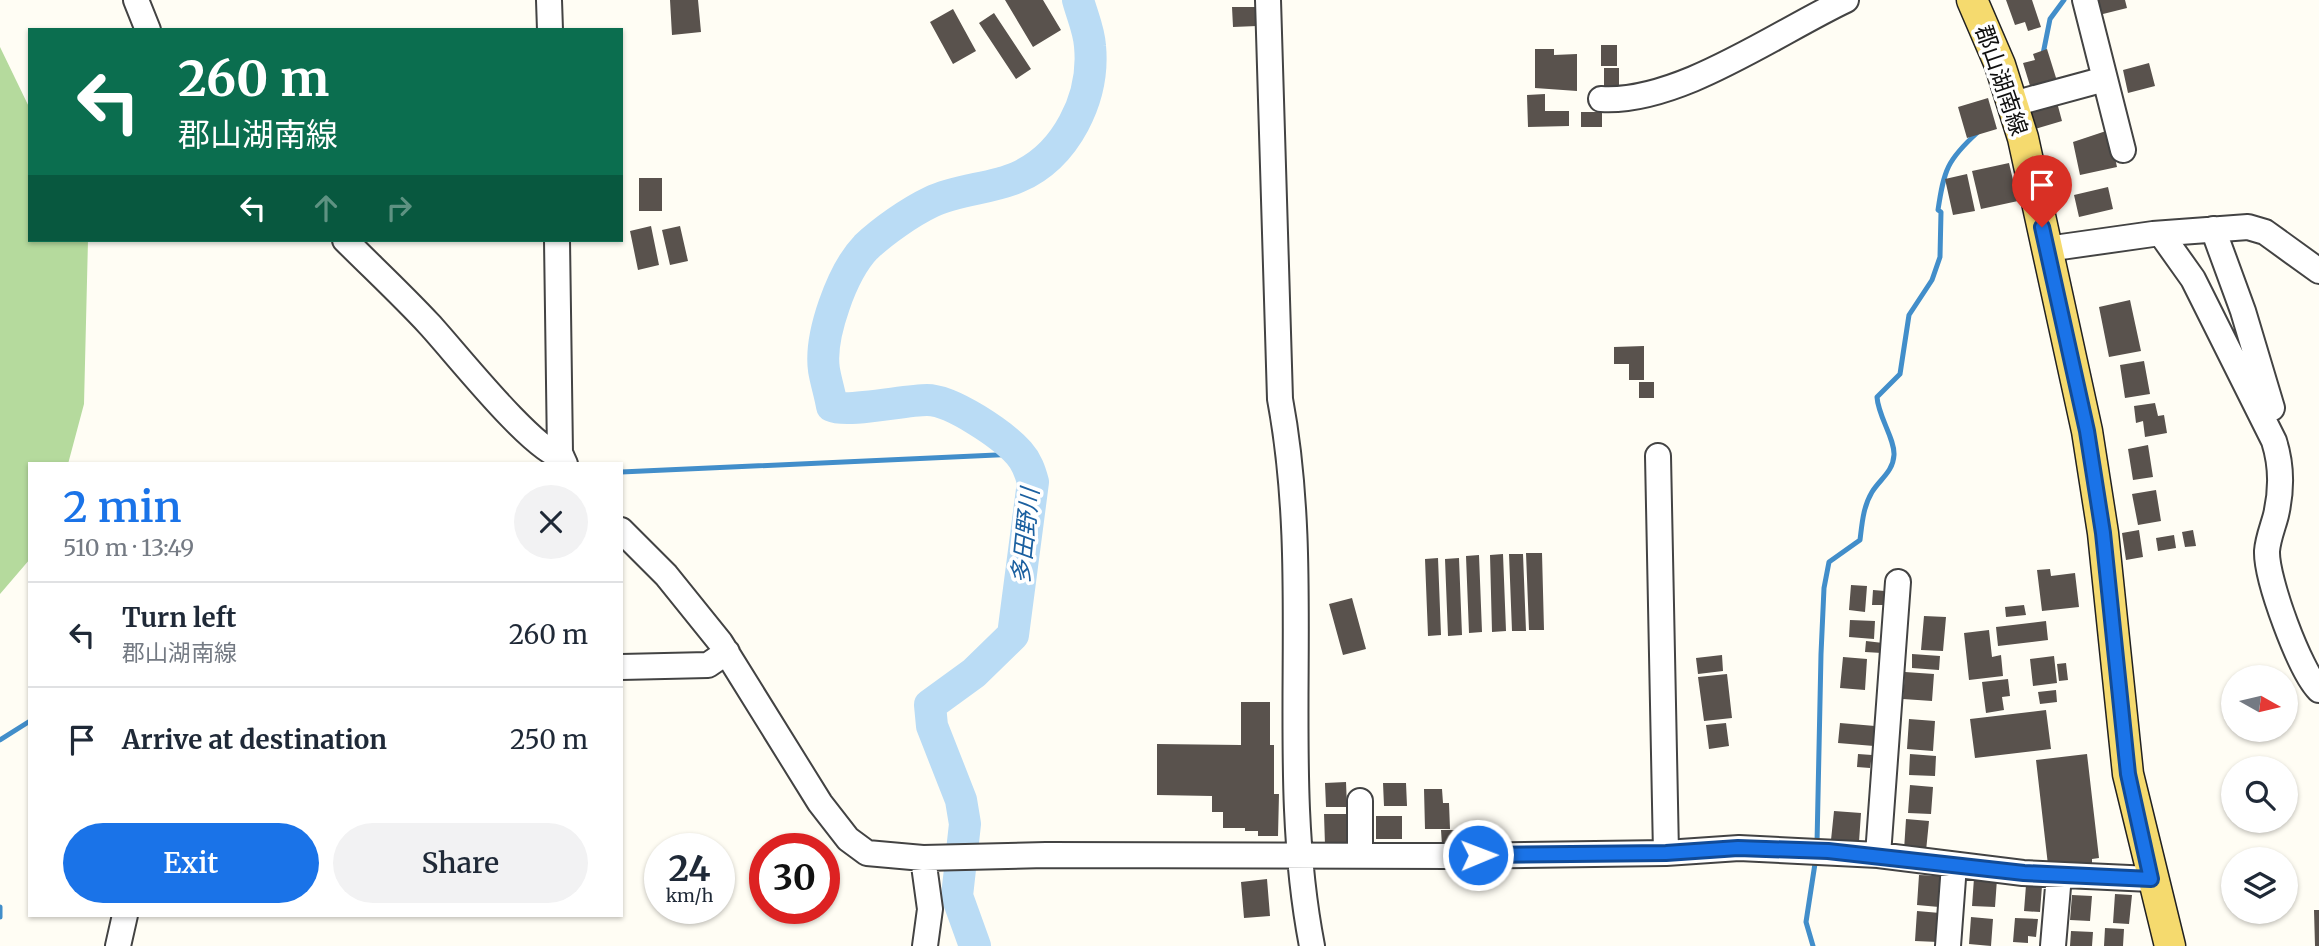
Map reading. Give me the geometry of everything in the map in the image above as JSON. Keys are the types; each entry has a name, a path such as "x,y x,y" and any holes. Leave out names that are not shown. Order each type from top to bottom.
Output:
{"main road":[{"name":"郡山湖南線","path":"1972,0 1996,54 2013,104 2087,431 2103,533 2128,774 2151,879 2170,946"}],"street":[{"path":"136,0 147,28"},
{"path":"549,0 550,28"},
{"path":"1268,0 1280,399 1290,455 1297,577 1298,854 1312,946"},
{"path":"1601,99 1632,99 1682,82 1740,57 1846,0"},
{"path":"2085,0 2123,150"},
{"path":"2013,104 2105,79"},
{"path":"2047,249 2213,229 2256,229 2319,271"},
{"path":"2213,229 2243,311 2274,414 2277,434 2274,441"},
{"path":"2161,234 2193,279 2274,441 2281,470 2279,499 2267,552 2269,568 2306,676 2319,690"},
{"path":"347,242 429,324 510,414 546,449 564,461"},
{"path":"557,242 564,461"},
{"path":"1658,456 1666,853"},
{"path":"623,532 666,575 727,652 820,803 848,839 867,853 923,858 1666,853 1738,848 1878,855 2059,875 2151,879"},
{"path":"1878,855 1898,582"},
{"path":"623,667 708,665 727,652"},
{"path":"1360,801 1360,855"},
{"path":"923,858 930,909 925,946"},
{"path":"1948,946 1954,865"},
{"path":"2053,946 2059,875"},
{"path":"118,946 125,917"}],"green space":[{"path":"0,47 28,105 28,242 88,242 84,404 69,462 28,462 28,561 0,594"}],"building":[{"path":"670,0 698,0 701,32 672,35"},
{"path":"1005,0 1043,0 1061,30 1033,47"},
{"path":"2006,0 2032,0 2041,27 2028,31 2025,22 2015,25"},
{"path":"2096,0 2125,0 2127,8 2099,15"},
{"path":"1232,7 1257,7 1257,26 1233,27"},
{"path":"953,9 976,51 953,64 930,22"},
{"path":"994,13 1031,69 1016,79 979,23"},
{"path":"1601,45 1617,45 1617,66 1601,66"},
{"path":"1535,49 1554,49 1554,55 1577,54 1577,91 1535,88"},
{"path":"2047,49 2057,81 2031,89 2023,63 2035,60 2033,54"},
{"path":"2149,63 2155,86 2128,93 2123,70"},
{"path":"1604,68 1619,68 1619,87 1604,87"},
{"path":"1545,94 1545,111 1569,111 1569,126 1528,127 1527,95"},
{"path":"2055,95 2062,121 2035,129 2027,103"},
{"path":"1988,98 1997,129 1967,138 1958,107"},
{"path":"1581,112 1602,112 1602,127 1581,127"},
{"path":"2109,130 2117,167 2080,175 2073,142"},
{"path":"2009,163 2018,201 1981,209 1972,171"},
{"path":"1967,174 1975,211 1953,215 1945,179"},
{"path":"639,178 662,178 662,211 639,211"},
{"path":"2108,187 2113,209 2079,217 2074,195"},
{"path":"651,226 659,265 638,270 630,231"},
{"path":"680,226 688,261 670,265 662,230"},
{"path":"2130,300 2141,351 2109,357 2099,307"},
{"path":"1644,346 1644,380 1629,380 1629,364 1614,364 1614,347"},
{"path":"2144,361 2150,394 2125,398 2120,365"},
{"path":"1639,382 1654,382 1654,398 1639,398"},
{"path":"2155,403 2158,416 2164,415 2167,433 2145,437 2143,421 2136,423 2134,406"},
{"path":"2148,445 2153,477 2133,480 2128,449"},
{"path":"2156,490 2161,521 2138,525 2132,494"},
{"path":"2139,530 2143,557 2126,560 2122,533"},
{"path":"2193,530 2196,546 2185,547 2182,532"},
{"path":"2174,535 2176,548 2158,551 2156,538"},
{"path":"1526,553 1542,553 1544,630 1529,630"},
{"path":"1503,554 1506,631 1492,632 1490,555"},
{"path":"1509,554 1523,554 1526,631 1512,631"},
{"path":"1479,555 1482,632 1469,633 1466,556"},
{"path":"1438,558 1441,635 1428,636 1425,559"},
{"path":"1459,558 1462,635 1448,636 1445,559"},
{"path":"2050,569 2051,576 2075,573 2079,607 2042,611 2037,570"},
{"path":"1851,585 1867,586 1865,612 1849,610"},
{"path":"1873,590 1885,591 1884,605 1872,605"},
{"path":"1352,598 1366,649 1343,655 1329,604"},
{"path":"2024,605 2026,615 2006,617 2005,607"},
{"path":"1924,616 1946,617 1943,651 1921,650"},
{"path":"1850,620 1875,621 1874,639 1849,637"},
{"path":"2046,621 2048,640 1998,646 1996,627"},
{"path":"1989,630 1992,657 2001,655 2003,676 1969,680 1964,633"},
{"path":"1866,641 1883,643 1882,653 1865,652"},
{"path":"1912,654 1940,656 1939,670 1912,668"},
{"path":"1722,655 1723,671 1698,674 1696,658"},
{"path":"2054,656 2057,683 2033,686 2030,659"},
{"path":"1843,657 1867,659 1865,690 1840,688"},
{"path":"2066,663 2068,680 2059,681 2057,664"},
{"path":"1905,672 1934,674 1932,701 1903,699"},
{"path":"1727,674 1732,718 1704,721 1698,677"},
{"path":"2008,679 2010,696 2002,697 2004,710 1986,713 1982,682"},
{"path":"2056,690 2057,702 2040,704 2038,692"},
{"path":"1241,702 1270,702 1270,745 1274,745 1274,794 1279,794 1278,836 1258,836 1258,831 1245,831 1245,828 1223,828 1223,812 1212,812 1212,796 1157,795 1157,744 1241,745"},
{"path":"2046,710 2051,749 1975,758 1970,719"},
{"path":"1909,719 1935,721 1933,751 1907,749"},
{"path":"1726,723 1729,746 1709,749 1706,725"},
{"path":"1840,723 1875,726 1874,746 1838,743"},
{"path":"1858,754 1872,755 1870,768 1857,767"},
{"path":"1910,754 1936,756 1935,776 1909,775"},
{"path":"2087,754 2099,858 2092,859 2092,864 2066,867 2066,863 2048,865 2036,760"},
{"path":"1346,782 1347,807 1326,807 1325,783"},
{"path":"1383,783 1406,783 1407,806 1384,806"},
{"path":"1910,785 1933,787 1931,814 1908,813"},
{"path":"1424,789 1442,789 1443,803 1449,803 1450,829 1425,829"},
{"path":"1834,811 1861,813 1859,842 1831,840"},
{"path":"1324,814 1348,814 1348,845 1325,845"},
{"path":"1376,816 1402,816 1402,839 1376,839"},
{"path":"1906,819 1929,821 1926,851 1904,850"},
{"path":"1441,830 1458,830 1458,845 1442,845"},
{"path":"1919,875 1942,876 1939,907 1917,905"},
{"path":"1974,878 1997,879 1995,907 1972,906"},
{"path":"1267,879 1270,916 1244,918 1241,882"},
{"path":"2026,885 2042,886 2040,912 2024,911"},
{"path":"2115,894 2132,895 2129,924 2113,923"},
{"path":"2072,895 2092,896 2090,921 2070,920"},
{"path":"2314,910 2319,910 2319,946 2315,946"},
{"path":"1917,911 1940,913 1938,942 1915,941"},
{"path":"1971,917 1993,919 1991,946 1969,944"},
{"path":"2015,918 2038,919 2036,937 2028,936 2028,943 2013,942"},
{"path":"2105,928 2124,929 2123,946 2104,946"},
{"path":"2071,931 2093,932 2092,946 2070,946"}],"waterway":[{"name":"多田野川","path":"975,946 957,896 965,824 961,800 932,726 930,705 974,673 1013,635 1033,482 1019,453 989,428 950,406 927,400 850,408 832,406 823,356 834,305 849,272 866,247 888,228 931,202 1018,177 1050,155 1063,140 1074,123 1088,85 1090,46 1078,0"},
{"path":"2043,54 2050,19 2064,0"},
{"path":"1817,844 1821,654 1824,588 1829,562 1860,540 1869,498 1893,461 1894,449 1877,397 1900,374 1909,315 1932,280 1940,257 1941,212 1938,210 1945,175 1953,158 1978,132"},
{"path":"623,472 1020,454"},
{"path":"0,740 28,722"},
{"path":"1813,946 1806,922 1816,857"},
{"path":"0,907 0,917"}],"route":[{"path":"1478,855 1666,853 1738,848 1828,851 2024,873 2151,879 2128,774 2103,533 2087,431 2042,227"}]}
